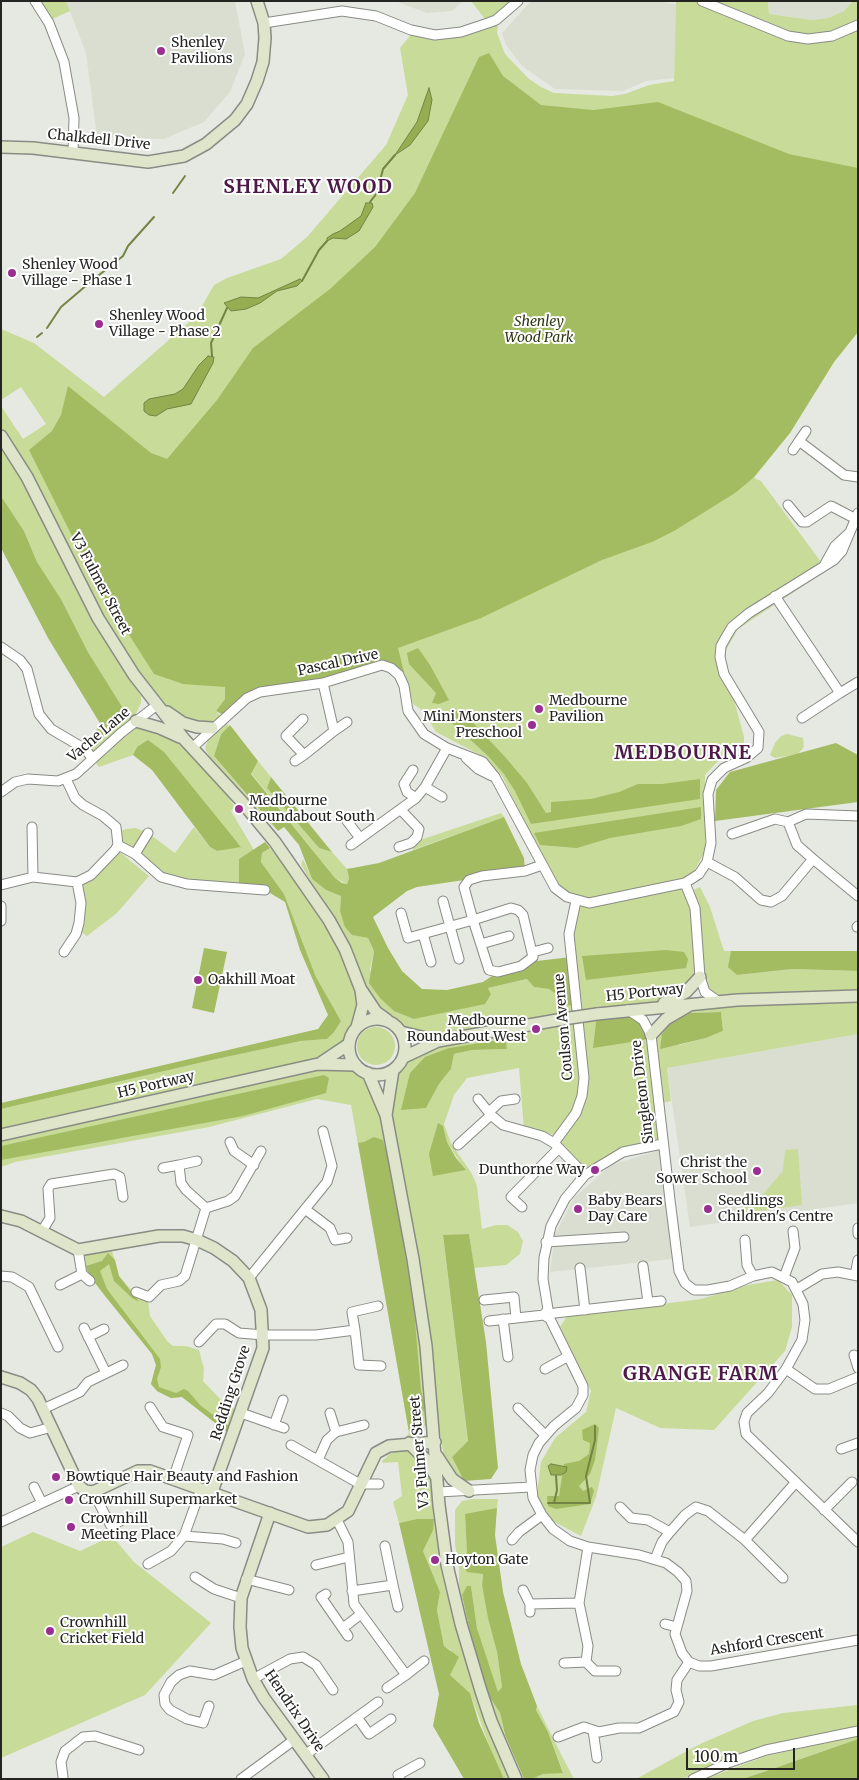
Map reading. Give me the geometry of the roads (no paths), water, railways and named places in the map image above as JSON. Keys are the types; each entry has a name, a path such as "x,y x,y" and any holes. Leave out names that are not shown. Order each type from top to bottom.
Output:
{"street":[{"path":"35,1 49,23 64,62 74,118 73,152"},
{"name":"Chalkdell Drive","path":"1,147 73,152 116,160 148,162 184,156 213,140 235,120 247,104 263,62 264,23 257,1"},
{"path":"264,23 342,11 376,16 411,30 435,35 461,32 496,20 518,1"},
{"path":"702,1 788,36 808,39 832,36 858,25"},
{"path":"793,450 806,431"},
{"name":"V3 Fulmer Street","path":"1,436 27,476 98,618 157,706 192,748"},
{"path":"799,442 844,475 858,477"},
{"path":"576,901 589,903 685,884 699,874 706,862 712,843 708,794 712,780 724,768 746,758 758,748 759,732 724,674 720,657 721,646 732,627 775,596 834,560 842,552 857,515 831,506 807,522 802,522 788,506"},
{"path":"775,596 840,694"},
{"path":"1,647 20,660 27,669 39,714 51,729 85,748 92,758"},
{"name":"Pascal Drive","path":"192,748 247,698 260,692 323,683 382,666 391,668 399,675 404,686 408,711 416,725 428,737 447,748 482,762 494,777 556,888 576,901"},
{"path":"802,718 858,682"},
{"path":"323,683 334,731"},
{"path":"157,706 183,723 197,727 212,728"},
{"name":"Vache Lane","path":"1,792 21,781 34,779 50,782 66,779 76,774 136,721 157,706"},
{"path":"303,719 284,739 304,754"},
{"path":"136,721 160,728 184,739"},
{"path":"295,761 347,722"},
{"path":"192,748 281,849 337,934 361,990 376,1012 401,1032 405,1040 404,1057 393,1070 377,1075 368,1074 356,1065 350,1051 349,1044 357,1027 363,1005 361,990"},
{"path":"352,845 416,798 425,787 447,748"},
{"path":"413,770 404,784 407,792 416,798"},
{"path":"1,885 32,878 77,882 91,875 118,845 118,832 112,822 83,805 75,798 66,779"},
{"path":"425,787 442,797"},
{"path":"399,847 410,843 417,837 419,829 401,810"},
{"path":"732,834 776,819 788,822 806,814 858,816"},
{"path":"347,821 360,838"},
{"path":"788,822 797,845 858,896"},
{"path":"32,827 32,878"},
{"path":"135,854 148,833"},
{"path":"118,845 135,854 161,877 187,884 265,890"},
{"path":"706,862 735,877 762,900 771,902 782,896 813,859"},
{"path":"400,913 408,938 473,920 511,908 518,910 523,915 533,952 534,957 529,962 498,972 489,970 473,920 464,887 469,880 482,876 525,871 542,865"},
{"path":"64,952 76,934 79,923 81,903 77,882"},
{"path":"685,884 695,908 700,977 705,992 719,1002"},
{"path":"443,901 459,959"},
{"name":"Coulson Avenue","path":"522,1207 507,1197 556,1146 576,1113 582,1096 584,1078 569,934 576,901"},
{"path":"1,906 1,921"},
{"path":"423,934 431,962"},
{"path":"481,944 509,936"},
{"path":"533,952 548,948"},
{"path":"658,1006 686,992 700,977"},
{"name":"H5 Portway","path":"404,1057 438,1041 598,1014 658,1006 737,1000 858,996"},
{"path":"651,1035 666,1019 691,1004"},
{"name":"Singleton Drive","path":"628,1010 643,1020 651,1035 662,1144 679,1271 684,1283 694,1290 708,1290 730,1286 753,1276 772,1272 784,1277"},
{"path":"357,1027 371,1019 387,1020"},
{"name":"H5 Portway","path":"401,1032 438,1041"},
{"name":"H5 Portway","path":"318,1064 349,1044"},
{"name":"H5 Portway","path":"1,1135 318,1064 356,1065"},
{"name":"V3 Fulmer Street","path":"386,1115 393,1070"},
{"name":"V3 Fulmer Street","path":"368,1074 386,1115 391,1136 426,1346 439,1505 448,1565 470,1655 491,1722 516,1779"},
{"path":"478,1099 490,1114 503,1125 542,1136 556,1146 585,1175"},
{"path":"458,1145 501,1101 515,1099"},
{"path":"249,1278 327,1182 332,1166 323,1131"},
{"path":"230,1142 234,1151 254,1164"},
{"path":"558,1737 584,1727 599,1732 619,1728 639,1728 674,1712 679,1702 676,1690 677,1680 689,1662 677,1643 676,1628 686,1601 686,1581 678,1572 655,1559 588,1547 570,1541 553,1529 542,1516 533,1498 530,1470 533,1455 545,1435 582,1402 583,1386 567,1356 549,1314 544,1279 546,1242 557,1213 585,1175 623,1152 662,1144"},
{"path":"206,1208 221,1204 235,1196 260,1151"},
{"path":"164,1168 197,1161"},
{"path":"179,1165 182,1183 186,1190 206,1208"},
{"path":"42,1231 50,1218 48,1189 51,1184 114,1174 120,1177 123,1197"},
{"path":"136,1292 149,1297 161,1285 179,1281 185,1276 206,1208"},
{"path":"305,1209 330,1228 335,1240 347,1238"},
{"path":"1,1216 21,1220 78,1250 82,1274 90,1281"},
{"path":"858,1228 858,1234"},
{"path":"793,1231 795,1248 784,1277 797,1289 803,1304 805,1320 802,1340 786,1369 768,1393 747,1413 744,1422 746,1434 824,1510 857,1539"},
{"name":"Redding Grove","path":"78,1250 159,1236 183,1236 214,1248 233,1261 249,1278 262,1310 264,1335 259,1365 241,1413 207,1491"},
{"path":"546,1242 624,1237"},
{"path":"745,1240 747,1265 753,1276"},
{"path":"797,1289 822,1274 838,1272 856,1275 858,1260"},
{"path":"643,1266 648,1302"},
{"path":"580,1268 585,1310"},
{"path":"60,1284 82,1274"},
{"path":"1,1276 12,1277 29,1287 58,1347"},
{"path":"484,1300 513,1294 516,1318"},
{"path":"489,1321 661,1301"},
{"path":"378,1306 352,1312 359,1365 381,1366"},
{"path":"503,1319 508,1357"},
{"path":"199,1342 216,1324 225,1324 239,1333 264,1335 316,1335 355,1330"},
{"path":"104,1329 86,1332 106,1373"},
{"path":"854,1355 858,1368"},
{"path":"545,1369 567,1356"},
{"path":"43,1409 80,1392 88,1382 123,1365"},
{"path":"786,1369 815,1389 830,1389 858,1377"},
{"path":"1,1377 20,1383 31,1390 86,1490 111,1526 128,1517"},
{"path":"274,1425 283,1400"},
{"path":"150,1407 163,1427 192,1436 173,1479"},
{"path":"518,1408 545,1435"},
{"path":"1,1413 8,1416 20,1428 30,1433 52,1427"},
{"path":"241,1413 284,1428"},
{"path":"330,1413 336,1432"},
{"path":"318,1460 327,1440 336,1432 364,1425"},
{"path":"1,1522 42,1503 86,1490 138,1471 150,1472 173,1479 308,1527 328,1525 348,1511 376,1453 389,1446 435,1442"},
{"path":"841,1449 858,1443"},
{"path":"409,1444 426,1460 438,1480"},
{"path":"291,1445 360,1484 379,1484"},
{"path":"436,1455 452,1479 469,1491"},
{"path":"745,1540 796,1482"},
{"path":"824,1510 852,1482"},
{"path":"34,1487 42,1503"},
{"path":"438,1492 531,1487"},
{"path":"148,1564 171,1551 184,1536 207,1491"},
{"path":"620,1507 631,1518 648,1520 670,1532"},
{"path":"655,1559 662,1542 685,1515 696,1507 708,1511 745,1540 783,1578"},
{"name":"Hendrix Drive","path":"270,1513 246,1578 241,1598 240,1627 246,1661 253,1679 323,1779"},
{"path":"512,1540 519,1532 542,1516"},
{"path":"337,1520 348,1542 354,1604 406,1675"},
{"path":"184,1536 236,1542"},
{"path":"385,1546 398,1607"},
{"path":"586,1662 588,1646 579,1603 588,1547"},
{"path":"316,1565 349,1557"},
{"path":"195,1577 214,1589 241,1598"},
{"path":"246,1578 289,1590"},
{"path":"352,1591 393,1585"},
{"path":"523,1590 530,1608 579,1603"},
{"path":"326,1594 321,1597 346,1632 361,1614"},
{"path":"665,1624 676,1628"},
{"name":"Ashford Crescent","path":"689,1662 699,1666 711,1666 858,1640"},
{"path":"253,1679 290,1658 303,1658 316,1665 333,1690"},
{"path":"208,1706 203,1723 187,1719 170,1710 165,1704 164,1695 171,1682 179,1675 190,1671 214,1675 246,1661"},
{"path":"388,1688 424,1661"},
{"path":"564,1663 586,1662 595,1671 616,1670"},
{"path":"305,1755 378,1702"},
{"path":"357,1717 369,1734"},
{"path":"360,1740 391,1719"},
{"path":"593,1730 598,1758"},
{"path":"693,1779 728,1763 766,1750 858,1730"},
{"path":"61,1778 61,1762 65,1751 83,1737 95,1736 140,1750"},
{"path":"241,1779 294,1740"},
{"path":"400,1779 398,1775 420,1763"}],"waterway":[{"path":"370,202 377,193 383,169 395,155"},
{"path":"173,193 185,176"},
{"path":"89,283 123,256 128,246 154,217"},
{"path":"302,281 319,250 327,241"},
{"path":"47,328 61,307 88,284"},
{"path":"212,356 211,343 227,308"},
{"path":"37,337 42,333"},
{"path":"548,1503 590,1503 586,1476 595,1440 595,1426"},
{"path":"554,1503 557,1490 556,1476"}],"place":[{"name":"Shenley Pavilions","path":"161,51"},
{"name":"Shenley Wood Village - Phase 1","path":"12,273"},
{"name":"Shenley Wood Village - Phase 2","path":"99,324"},
{"name":"Medbourne Pavilion","path":"539,709"},
{"name":"Mini Monsters Preschool","path":"532,725"},
{"name":"Medbourne Roundabout South","path":"239,809"},
{"name":"Oakhill Moat","path":"198,980"},
{"name":"Medbourne Roundabout West","path":"536,1029"},
{"name":"Dunthorne Way","path":"595,1170"},
{"name":"Christ the Sower School","path":"757,1171"},
{"name":"Baby Bears Day Care","path":"578,1209"},
{"name":"Seedlings Children's Centre","path":"708,1209"},
{"name":"Bowtique Hair Beauty and Fashion","path":"56,1477"},
{"name":"Crownhill Supermarket","path":"69,1500"},
{"name":"Crownhill Meeting Place","path":"71,1527"},
{"name":"Hoyton Gate","path":"435,1560"},
{"name":"Crownhill Cricket Field","path":"50,1631"}],"district":[{"name":"SHENLEY WOOD","path":"308,188"},
{"name":"MEDBOURNE","path":"683,754"},
{"name":"GRANGE FARM","path":"701,1375"}],"park label":[{"name":"Shenley Wood Park","path":"539,330"}]}
